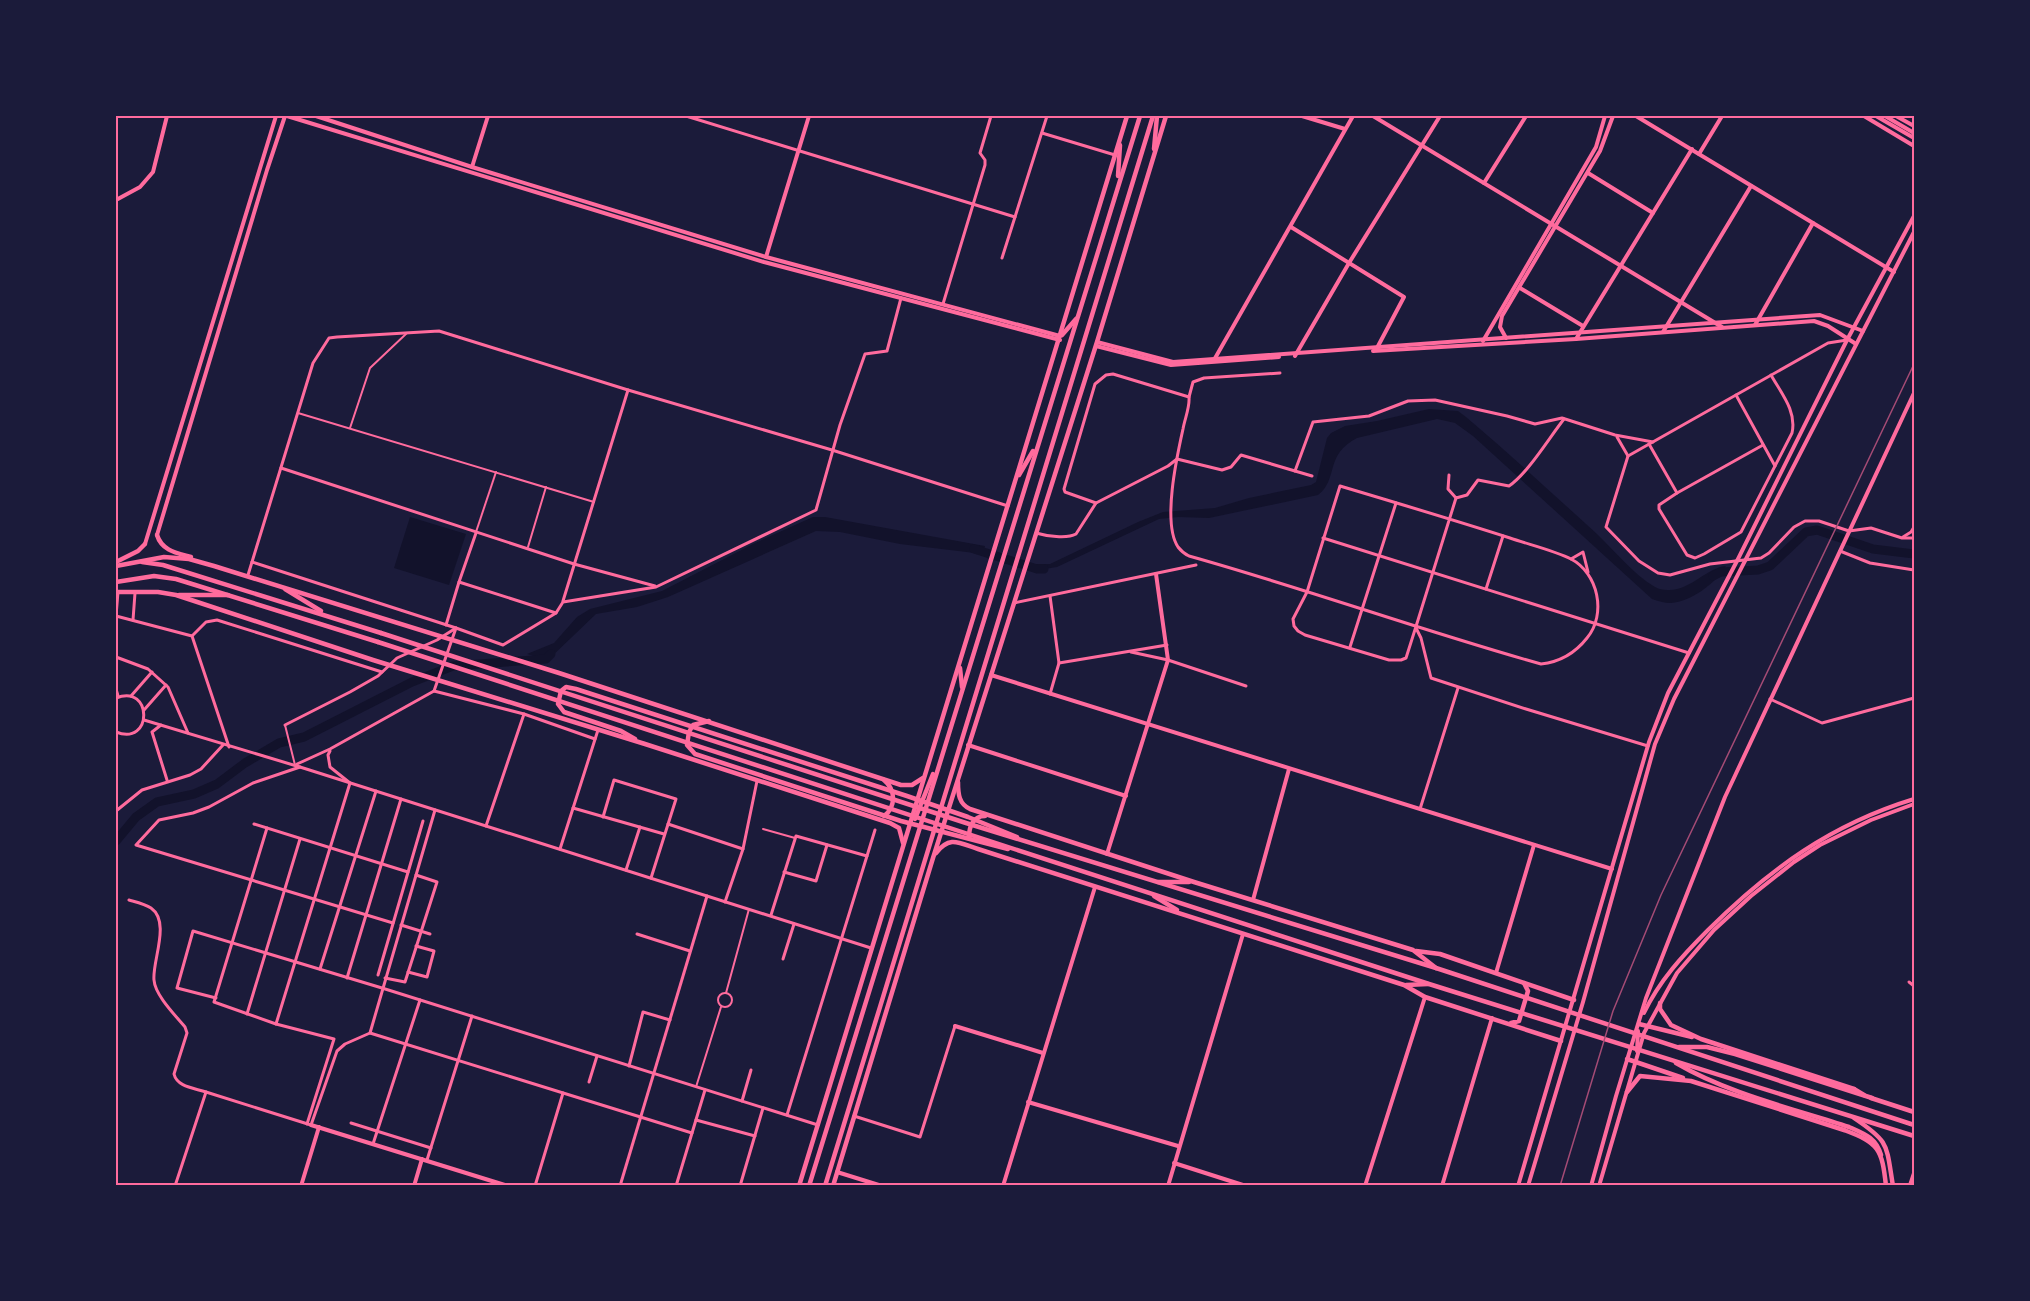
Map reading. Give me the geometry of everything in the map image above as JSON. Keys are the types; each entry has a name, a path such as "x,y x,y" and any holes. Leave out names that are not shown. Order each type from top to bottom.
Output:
{"main road":[{"path":"116,200 140,187 153,172 167,116"},
{"path":"116,564 145,544 276,116"},
{"path":"923,778 907,786 710,721 166,549 160,543 157,535 267,170 286,116 764,262 1060,338"},
{"path":"316,116 472,167 766,257 1060,338"},
{"path":"472,167 488,116"},
{"path":"766,257 809,116"},
{"path":"799,1185 1127,116"},
{"path":"809,1185 1140,116"},
{"path":"1153,161 1155,116"},
{"path":"825,1185 1155,116"},
{"path":"833,1185 968,745 1097,344 1166,116"},
{"path":"1302,116 1345,129"},
{"path":"1213,361 1353,116"},
{"path":"1373,116 1722,327"},
{"path":"1295,355 1440,116"},
{"path":"1484,183 1526,116"},
{"path":"1482,343 1596,147 1605,116"},
{"path":"1506,339 1501,332 1502,316 1588,173 1604,144 1613,116"},
{"path":"1636,116 1894,272"},
{"path":"1699,154 1722,116"},
{"path":"1864,116 1914,146"},
{"path":"1876,116 1914,138"},
{"path":"1885,116 1914,133"},
{"path":"1896,116 1914,126"},
{"path":"1118,185 1121,137"},
{"path":"1576,339 1692,149"},
{"path":"1588,173 1653,213"},
{"path":"1662,333 1752,186"},
{"path":"1518,1185 1648,746 1668,693 1738,559 1847,340 1914,216"},
{"path":"1756,323 1813,223"},
{"path":"1292,226 1404,297 1376,350"},
{"path":"1528,1185 1583,1002 1655,744 1674,699 1914,232"},
{"path":"1520,288 1583,326"},
{"path":"1097,344 1171,365 1295,355 1662,333 1820,315 1863,331"},
{"path":"1060,338 1078,317"},
{"path":"1482,343 1506,339 1716,323 1814,321 1828,326 1856,344"},
{"path":"1591,1185 1646,998 1725,797 1914,393"},
{"path":"1015,482 1038,444"},
{"path":"116,564 159,557 177,558 240,572"},
{"path":"137,561 163,565 340,619 955,819 1436,968 1914,1125"},
{"path":"1107,854 1168,660 1156,574"},
{"path":"116,582 154,576 177,579 378,642 1430,984 1914,1136"},
{"path":"278,585 322,612 340,619"},
{"path":"117,592 232,596"},
{"path":"176,595 872,818 899,828 902,834 903,849"},
{"path":"960,666 962,689"},
{"path":"991,675 1612,869"},
{"path":"645,744 621,731 571,716 561,710 558,701 561,691 566,687 576,689 908,796 1025,840"},
{"path":"710,721 693,725 688,732 687,745 695,754 901,821 1023,853"},
{"path":"968,745 1126,796"},
{"path":"906,840 944,749"},
{"path":"1253,900 1289,769"},
{"path":"872,818 886,815 892,804 893,793 888,783 882,778"},
{"path":"958,781 958,792 963,804 970,809 1413,950 1440,954 1583,1002"},
{"path":"1636,1062 1639,1024 1647,1007 1674,965 1719,918 1761,881 1830,833 1875,812 1914,799"},
{"path":"1599,1185 1647,1026 1677,973 1714,930 1751,896 1794,862 1820,845 1870,820 1914,804"},
{"path":"978,849 970,841 969,832 977,818 988,815"},
{"path":"933,858 942,845 954,842 1404,985 1425,997 1570,1043"},
{"path":"1496,973 1534,845"},
{"path":"1155,882 1194,882"},
{"path":"1003,1185 1095,887"},
{"path":"1151,894 1184,914"},
{"path":"1168,1185 1244,933"},
{"path":"1413,950 1436,968"},
{"path":"1509,1023 1519,1021 1528,991 1528,987 1522,982"},
{"path":"1404,985 1430,984"},
{"path":"1365,1185 1425,997"},
{"path":"1660,1003 1660,1010 1671,1025 1701,1039"},
{"path":"1442,1185 1492,1017"},
{"path":"1639,1024 1701,1039 1914,1112"},
{"path":"955,1026 1044,1053"},
{"path":"1673,1046 1707,1047 1854,1091"},
{"path":"1669,1058 1699,1077 1849,1126 1867,1135 1877,1143 1886,1185"},
{"path":"1627,1059 1844,1130 1865,1138 1881,1155"},
{"path":"1628,1092 1640,1076 1691,1081"},
{"path":"1028,1102 1178,1146"},
{"path":"1849,1115 1879,1136 1886,1147 1893,1185"},
{"path":"309,1124 508,1185"},
{"path":"302,1185 320,1127"},
{"path":"414,1185 424,1160"},
{"path":"1174,1163 1246,1185"},
{"path":"837,1172 882,1185"},
{"path":"1910,1185 1914,1174"}],"street":[{"path":"686,116 1015,217"},
{"path":"943,304 985,165 985,160 980,153 991,116"},
{"path":"1002,258 1047,116"},
{"path":"1042,132 1115,155"},
{"path":"563,602 656,587 816,510 832,450 865,354 887,351 901,298"},
{"path":"248,575 313,363 329,338 439,331 1008,506"},
{"path":"350,428 370,369 407,333"},
{"path":"1847,340 1828,343 1628,456 1606,527 1639,561 1661,574 1675,575 1710,564 1761,558 1769,553 1794,527 1805,521 1819,521 1849,531 1871,528 1902,538 1914,538"},
{"path":"1280,373 1203,378 1193,382 1174,474 1172,504 1175,541 1180,550 1189,556 1541,664 1551,663 1575,650 1591,634 1596,623 1596,595 1583,552 1571,559"},
{"path":"1096,502 1065,492 1064,489 1095,384 1099,379 1113,374 1190,397"},
{"path":"1762,444 1659,505 1659,509 1688,555 1695,558 1741,532 1792,433 1794,422 1792,414 1771,375"},
{"path":"252,562 503,645 556,613 563,602 628,390"},
{"path":"1736,395 1775,466"},
{"path":"1295,471 1313,422 1370,416 1408,401 1435,400 1535,424 1564,418 1616,435 1653,442"},
{"path":"298,413 594,502"},
{"path":"1456,498 1467,495 1478,480 1509,486 1515,482 1564,418"},
{"path":"1616,435 1628,456"},
{"path":"1648,444 1677,493"},
{"path":"1177,459 1222,470 1231,467 1241,455 1312,476"},
{"path":"1036,533 1071,537 1076,534 1096,502 1168,466 1177,459"},
{"path":"281,468 574,564 656,587"},
{"path":"446,625 496,472"},
{"path":"1449,476 1448,489 1456,498"},
{"path":"1914,477 1914,482"},
{"path":"1456,498 1449,519 1406,658 1389,660 1298,631 1293,619 1307,592 1340,486 1449,519 1503,536 1571,559 1589,575"},
{"path":"527,549 546,487"},
{"path":"1350,647 1396,503"},
{"path":"1902,538 1914,527"},
{"path":"1486,589 1503,536"},
{"path":"1323,538 1689,653"},
{"path":"1840,550 1870,563 1914,570"},
{"path":"1014,603 1196,565"},
{"path":"459,582 556,613"},
{"path":"133,620 135,591"},
{"path":"117,592 116,617 192,636"},
{"path":"1050,596 1059,663 1050,694"},
{"path":"192,636 206,622 217,620 382,672"},
{"path":"1416,627 1431,678 1648,746"},
{"path":"295,765 285,725 350,692 382,672 397,658 437,640 456,628"},
{"path":"295,765 330,749 434,691 456,628"},
{"path":"192,636 229,747"},
{"path":"1059,663 1167,644"},
{"path":"1131,652 1168,660 1246,686"},
{"path":"116,657 148,669 166,685 188,734"},
{"path":"131,696 152,672"},
{"path":"144,710 166,685"},
{"path":"1420,809 1458,687"},
{"path":"116,688 117,697 131,696 138,700 144,710 144,720 141,726 131,734 124,735 116,732"},
{"path":"434,691 524,714 596,739"},
{"path":"1770,699 1822,723 1914,698"},
{"path":"486,826 524,714"},
{"path":"144,720 295,765 873,949"},
{"path":"161,725 152,732 167,781"},
{"path":"560,849 598,730"},
{"path":"116,810 142,790 190,775 201,769 223,745"},
{"path":"330,749 328,755 330,767 350,783"},
{"path":"300,767 253,783 209,807 159,820 136,845 393,923"},
{"path":"603,817 614,780 676,799 651,878"},
{"path":"725,902 743,849 757,782"},
{"path":"276,1024 350,783"},
{"path":"320,969 376,791"},
{"path":"347,978 401,799"},
{"path":"573,808 664,834"},
{"path":"370,1033 435,810"},
{"path":"378,975 423,821"},
{"path":"254,824 408,872"},
{"path":"668,824 743,849"},
{"path":"627,870 640,827"},
{"path":"267,828 214,1002 276,1024 334,1039 309,1124"},
{"path":"763,829 867,856"},
{"path":"787,1116 875,830"},
{"path":"247,1014 300,838"},
{"path":"770,916 795,838"},
{"path":"784,872 816,881 827,845"},
{"path":"385,978 405,982 437,882 416,875"},
{"path":"620,1185 707,896"},
{"path":"129,900 153,909 161,930 153,979 156,990 185,1027 187,1033 174,1074 175,1079 179,1083 309,1124"},
{"path":"726,993 749,909"},
{"path":"783,958 794,924"},
{"path":"401,925 430,934"},
{"path":"216,998 177,988 192,931 818,1125"},
{"path":"637,934 690,951"},
{"path":"408,972 427,977 434,951 416,946"},
{"path":"1909,982 1914,986"},
{"path":"721,1006 728,1006 731,1002 731,998 726,993"},
{"path":"721,1006 717,1001 718,997 726,993"},
{"path":"373,1144 420,1000"},
{"path":"696,1087 721,1006"},
{"path":"629,1066 643,1012 670,1020"},
{"path":"424,1160 431,1148 472,1017"},
{"path":"854,1116 920,1137 955,1026"},
{"path":"309,1124 334,1056 345,1044 370,1033 692,1133"},
{"path":"589,1082 597,1056"},
{"path":"742,1101 751,1070"},
{"path":"676,1185 705,1090"},
{"path":"175,1185 206,1092"},
{"path":"536,1185 563,1093"},
{"path":"740,1185 763,1108"},
{"path":"696,1120 755,1136"},
{"path":"351,1124 431,1148"}],"shaded area":[{"path":"1429,409 1458,411 1466,417 1597,534 1632,569 1656,588 1664,590 1684,587 1726,566 1710,584 1687,599 1671,603 1652,599 1473,436 1455,423 1437,419 1357,438 1340,452 1328,482 1318,495 1209,518 1159,519 1057,567 1032,571 1034,564 1050,564 1163,512 1215,508 1249,498 1311,485 1316,482 1327,438 1331,433 1345,426"},
{"path":"410,517 466,534 449,585 394,568"},
{"path":"813,517 825,517 985,546 983,554 900,544 840,532 816,531 668,597 637,607 596,614 548,660 527,654 554,643 577,617 590,609 662,591 755,543"}],"waterway":[{"path":"1713,576 1721,572 1758,570 1770,566 1806,532 1817,530 1873,549 1914,554"},
{"path":"974,549 1037,569 1044,569"},
{"path":"116,841 136,817 157,802 194,794 217,784 245,763 279,743 304,737 412,682 453,666 546,659 551,654"}],"railway":[{"path":"1560,1186 1613,1011 1661,895 1914,364"}]}
